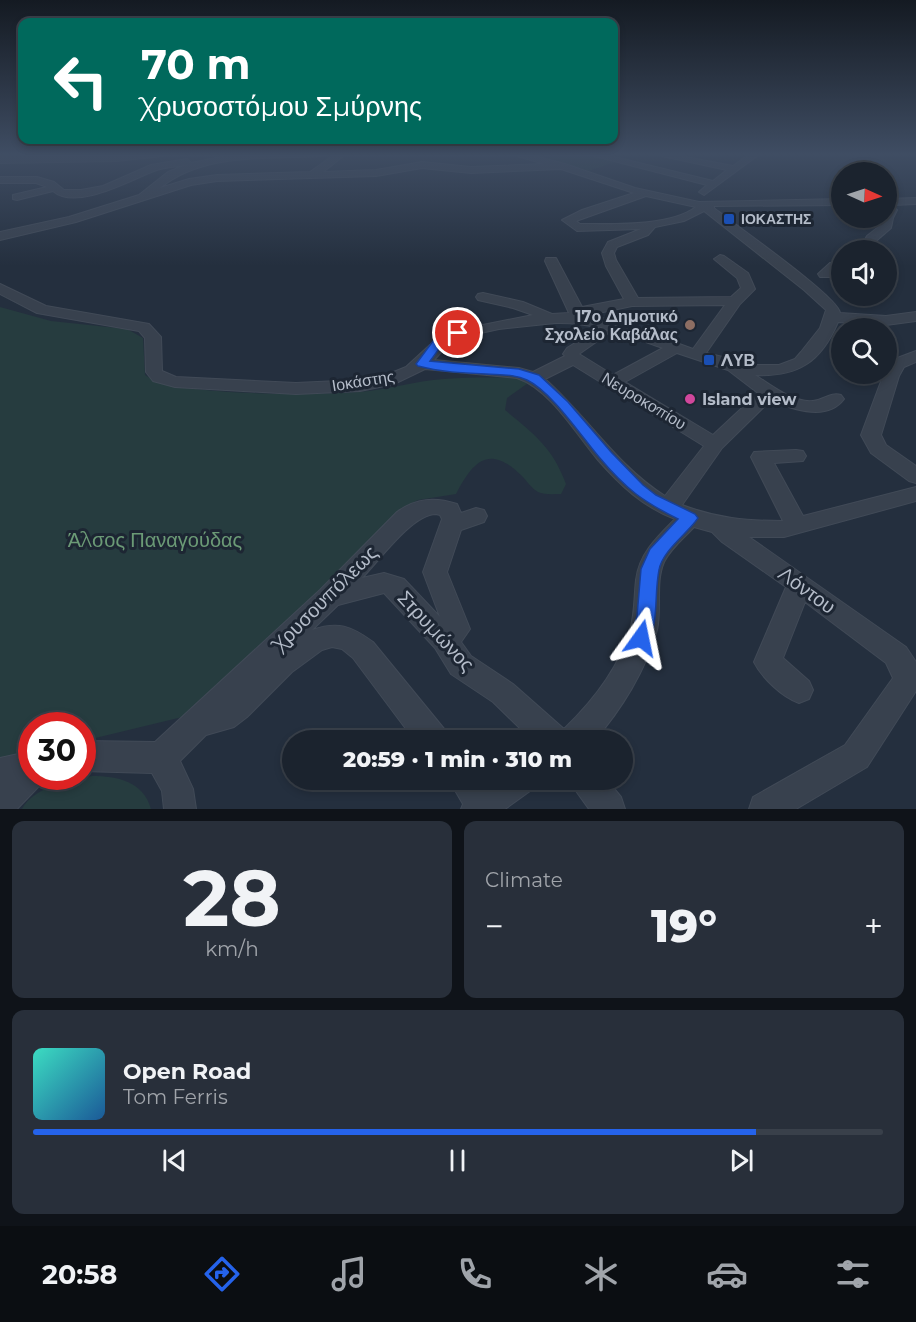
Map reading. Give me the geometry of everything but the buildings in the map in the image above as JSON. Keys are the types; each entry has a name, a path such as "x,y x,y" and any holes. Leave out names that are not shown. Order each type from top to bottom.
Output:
{"street":[{"path":"13,191 19,201 47,191"},
{"path":"60,191 64,193 96,191"},
{"path":"143,197 151,191"},
{"path":"0,236 72,220 164,191"},
{"path":"639,191 704,205 831,203"},
{"path":"706,191 704,193 728,204"},
{"path":"646,193 568,220 577,228 651,224 680,219 699,211 704,205"},
{"path":"897,205 916,203"},
{"path":"704,205 827,302 833,309 834,316 890,320 909,319 916,316"},
{"path":"897,207 916,210"},
{"path":"632,302 628,288 612,264 608,253 612,245 647,232 651,224"},
{"path":"871,240 885,228"},
{"path":"696,355 735,302 748,289 743,276 720,259"},
{"path":"551,261 573,315 632,302 735,302"},
{"path":"825,274 831,269"},
{"name":"Ιοκάστης","path":"0,288 42,310 144,327 153,337 154,372 159,377 175,382 336,387 370,383 403,375 422,364 437,343 448,336 573,315 614,324 676,348 732,366 770,371 800,363 827,330 834,316"},
{"path":"483,297 537,310 550,319"},
{"path":"534,378 574,346 601,332"},
{"name":"Νευροκοπίου","path":"574,346 612,382 715,444"},
{"path":"612,382 676,348"},
{"path":"422,364 519,373 534,378 563,404 606,456 637,488 679,513 719,525 769,530 797,526 915,490 878,449 871,435 891,376 898,364 916,356"},
{"path":"732,366 769,392 799,406 821,407 836,399"},
{"path":"583,730 605,704 623,674 644,627 650,569 715,444 769,392"},
{"path":"796,456 761,457 797,526"},
{"name":"Χρυσουπόλεως","path":"161,758 329,597 382,540 415,510 425,506 449,509 452,514 464,520 435,572 457,629 444,640"},
{"name":"Λόντου","path":"719,525 730,536 896,655 905,668 907,681 856,756 765,809"},
{"name":"Στρυμώνος","path":"329,597 384,583 395,586 444,640 461,665 503,693 543,730"},
{"path":"799,690 768,662 800,584"},
{"path":"201,722 223,718 238,707 300,648 332,636 348,639 363,650 425,730"},
{"path":"96,756 161,758 174,783 181,802 180,809"},
{"path":"0,774 18,770"},
{"path":"0,803 18,785"},
{"path":"475,798 495,790"},
{"path":"595,790 609,809"}],"green space":[{"name":"Άλσος Παναγούδας","path":"0,307 51,321 127,329 143,338 145,375 161,382 184,387 247,393 339,393 369,391 444,379 522,377 531,381 507,398 505,410 534,434 549,451 566,484 561,494 540,493 500,460 483,461 469,473 456,494 418,500 403,508 203,712 96,738 96,712 18,712 18,757 0,762"},
{"path":"96,776 111,777 135,786 142,792 151,809 22,809 34,795 43,790 96,790"}],"place":[{"name":"ΙΟΚΑΣΤΗΣ","path":"729,219"},
{"name":"17ο Δημοτικό Σχολείο Καβάλας","path":"690,325"},
{"name":"ΛΥΒ","path":"709,360"},
{"name":"Island view","path":"690,399"}],"route":[{"path":"458,333 437,343 422,364 519,373 534,378 563,404 606,456 637,488 651,499 689,518 657,554 650,569 646,616 641,638"}]}
